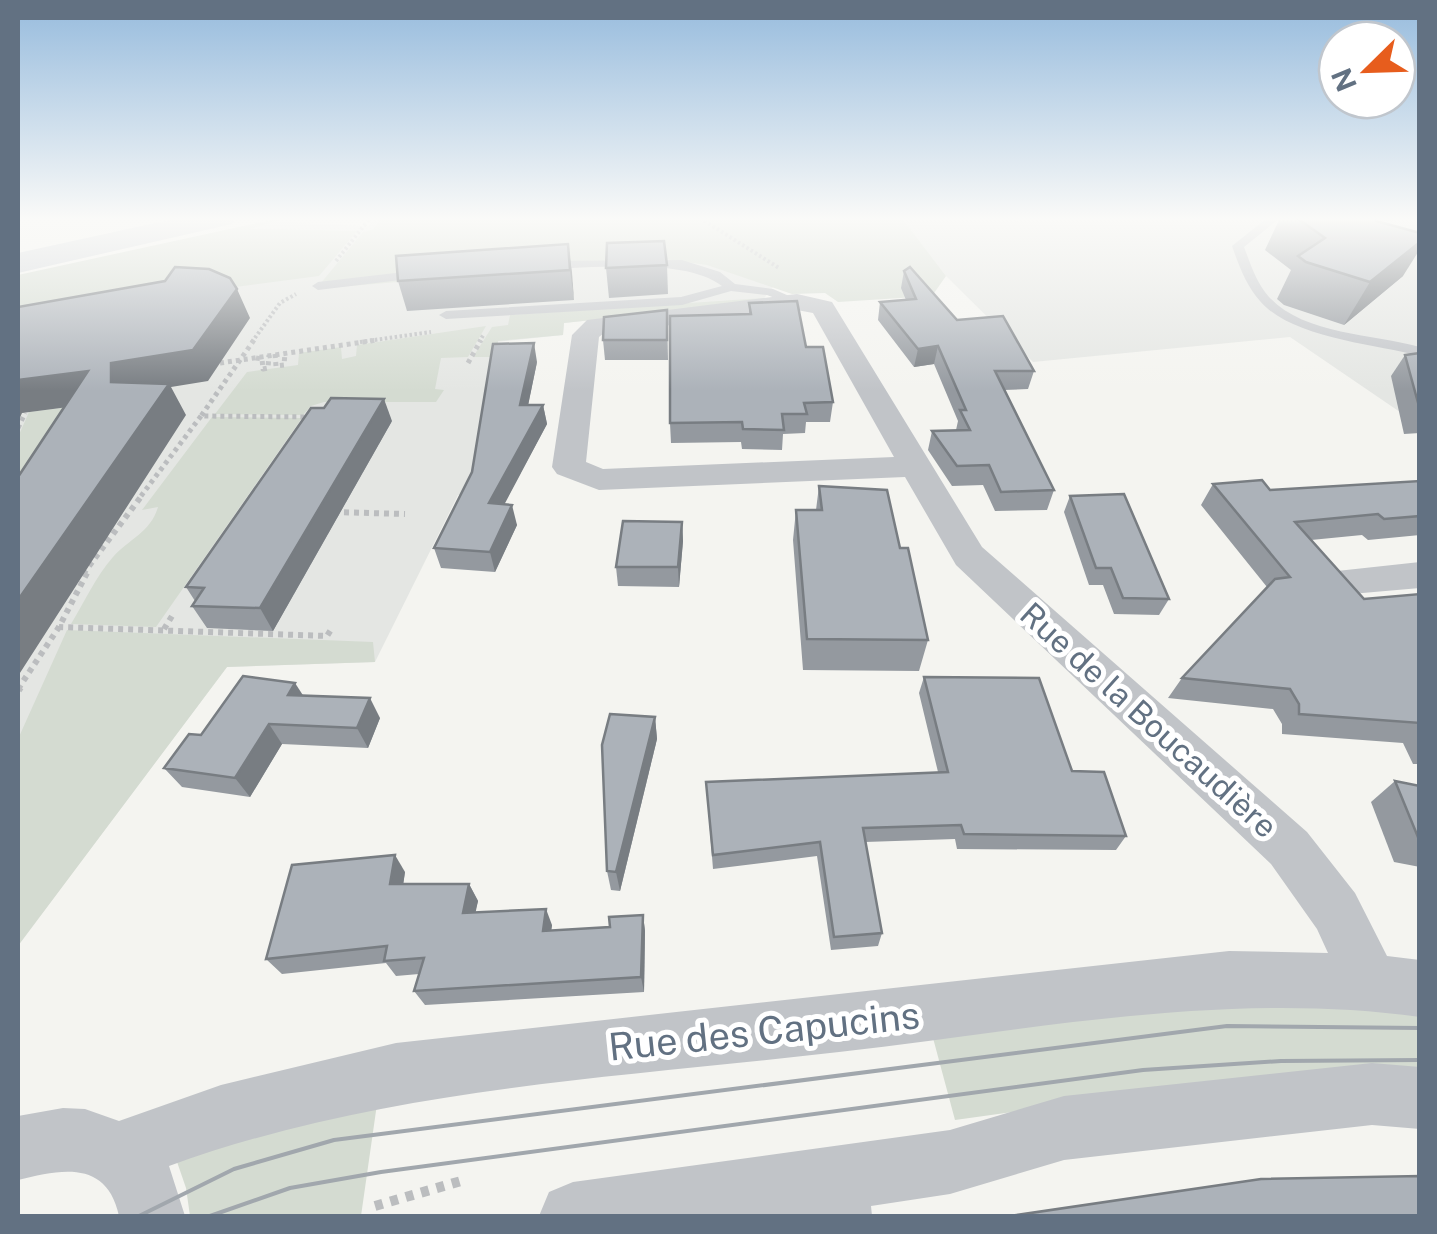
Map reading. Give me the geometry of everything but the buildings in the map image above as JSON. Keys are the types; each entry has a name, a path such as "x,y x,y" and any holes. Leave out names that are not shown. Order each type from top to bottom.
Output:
{"street":[{"name":"Rue de la Boucaudière","path":"797,302 822,308 968,556 1290,848 1395,986"},
{"path":"797,302 596,326 586,336 570,467 599,480 918,466"},
{"path":"1351,581 1420,574"},
{"name":"Rue des Capucins","path":"120,1153 184,1125 235,1110 396,1072 1228,978 1395,986"},
{"path":"573,1216 835,1197 1064,1128 1372,1094 1420,1098"},
{"path":"18,1148 76,1138 120,1153 140,1176 152,1216"}],"lane":[{"path":"312,286 409,276"},
{"path":"715,276 731,286 769,292 797,302"},
{"path":"1246,276 1260,299 1283,316 1313,327 1364,335 1420,352"},
{"path":"446,315 682,301 731,286"}],"path":[{"path":"18,690 59,627 109,534 280,303 312,286"},
{"path":"468,363 489,327"},
{"path":"220,363 433,332"},
{"path":"272,355 276,366 284,365 285,353"},
{"path":"256,358 262,359 262,369 268,368 272,355"},
{"path":"18,428 25,413"},
{"path":"200,416 313,417"},
{"path":"330,512 406,514"},
{"path":"163,630 172,616"},
{"path":"59,627 327,636 332,628"},
{"path":"375,1206 460,1182"}],"shaded area":[{"path":"18,276 319,276 190,293 18,331"},
{"path":"33,276 749,276 774,286 761,302 564,323 563,335 497,342 477,494 458,495 375,662 227,667 40,916 18,922 18,279"},
{"path":"327,276 472,276 316,289"},
{"path":"738,276 946,276 932,296 838,302 825,293 792,294"},
{"path":"946,276 1419,276 1419,425 1290,337 1033,362"},
{"path":"781,300 564,323 563,335 498,341 497,357 473,357 492,327 508,325 510,315"},
{"path":"486,326 468,357 441,358 435,389 444,390 436,402 324,402 311,406 303,415 215,414 247,372 298,365 299,353 341,347 342,359 356,356 357,345"},
{"path":"78,406 18,500 18,437 29,412"},
{"path":"212,417 302,418 156,627 71,624 107,564 155,516 158,507 142,510"},
{"path":"67,630 373,642 375,662 227,667 18,946 18,739"},
{"path":"1419,1004 1419,1079 1228,1082 955,1120 933,1038 1167,1008"},
{"path":"378,1097 361,1216 190,1216 175,1156"}],"tram line":[{"path":"139,1216 234,1169 334,1140 1227,1026 1420,1028"},
{"path":"210,1216 290,1188 381,1172 1143,1070 1281,1061 1420,1060"}]}
